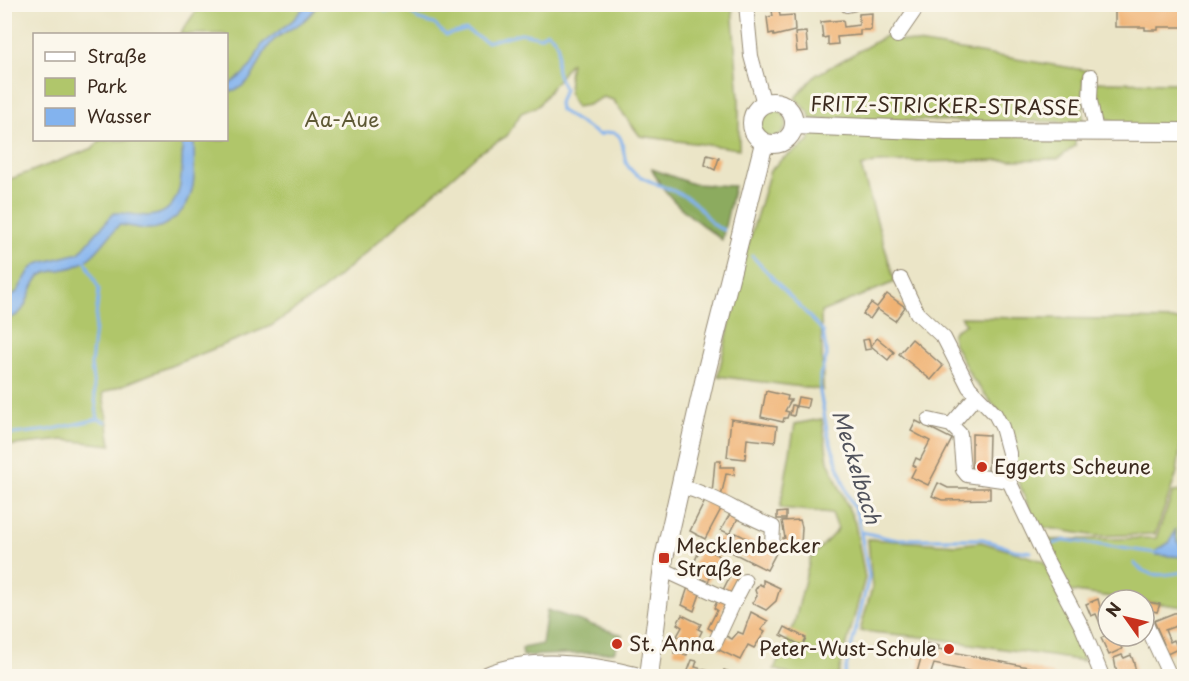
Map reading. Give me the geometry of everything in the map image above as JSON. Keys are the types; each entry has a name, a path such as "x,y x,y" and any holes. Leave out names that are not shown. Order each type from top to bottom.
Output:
{"main road":[{"path":"764,104 780,104 788,109 794,125 787,139 772,145 764,143 753,131 751,123 757,109 764,104"},
{"name":"FRITZ-STRICKER-STRASSE","path":"794,125 946,131 1185,132"},
{"path":"649,676 662,569 679,486 764,143"},
{"path":"487,676 532,666 591,669 635,676"}],"street":[{"path":"746,4 751,56 764,104"},
{"path":"847,5 852,4"},
{"path":"897,36 919,4"},
{"name":"FRITZ-STRICKER-STRASSE","path":"1091,76 1090,100 1096,131"},
{"path":"900,279 917,313 944,338 976,396 995,414 1002,427 1009,453 1009,481 1082,627 1102,676"},
{"path":"951,425 976,396"},
{"path":"929,420 951,425 960,434 963,470 966,475 1009,481"},
{"path":"679,486 720,500 751,518 773,527 772,544"},
{"path":"662,569 734,602"},
{"path":"715,643 745,580"},
{"path":"1156,646 1170,676"}],"green space":[{"name":"Aa-Aue","path":"200,5 732,5 739,99 739,149 640,136 613,100 603,97 588,105 576,107 569,91 571,62 538,106 521,113 507,136 479,153 322,291 271,326 103,393 111,445 64,440 5,446 5,181 93,148 99,141 228,141 228,33 181,33"},
{"path":"891,33 899,40 1091,71 1083,79 1083,122 810,119 809,112 795,98 816,75"},
{"path":"1095,82 1184,83 1184,126 1133,127 1109,120 1101,112 1096,101"},
{"path":"772,109 782,113 786,123 782,133 772,137 762,133 758,123 762,113"},
{"path":"811,132 1075,136 1075,146 1058,159 874,163 861,167 895,282 821,312 823,390 718,376 746,252 770,171 782,159 809,142"},
{"path":"652,169 693,184 734,186 722,240 673,200"},
{"path":"961,317 1184,320 1184,421 1177,473 1155,534 1096,536 1036,526 1016,475 1012,436 1003,417 972,378 954,344 952,336 954,331 966,324"},
{"path":"822,419 828,461 855,523 865,578 838,676 794,676 774,669 794,625 810,559 838,529 832,513 780,508 795,424"},
{"path":"1184,491 1184,607 1156,603 1156,588 1096,588 1096,595 1068,591 1041,540 1156,538 1173,492"},
{"path":"868,539 957,545 981,542 1043,561 1060,591 1083,652 1083,661 932,638 860,631 872,588"},
{"path":"547,610 622,635 614,652 523,656 522,648 542,644"}],"water":[{"path":"307,4 317,5 307,18 273,41 246,84 228,93 228,85 251,66 262,44 293,20"},
{"path":"182,141 194,141 192,191 189,200 176,217 154,229 119,225 83,263 50,272 37,279 23,310 5,319 5,301 17,292 30,270 37,264 79,253 114,213 147,216 160,214 169,207 180,187"},
{"path":"1175,530 1177,541 1184,550 1184,557 1157,555 1156,551 1170,542"}],"building":[{"path":"1184,4 1184,27 1158,27 1158,30 1145,30 1145,27 1115,27 1115,5"},
{"path":"779,10 780,16 794,15 795,31 774,36 773,33 769,34 767,17 773,16 772,11"},
{"path":"872,13 871,30 860,30 860,35 837,37 838,44 828,45 828,37 823,38 821,22 843,20 844,27 859,25 859,14"},
{"path":"806,32 808,51 797,52 795,33"},
{"path":"707,155 719,158 715,170 705,165"},
{"path":"887,294 905,307 895,321 877,309 870,319 863,314 871,303 877,307"},
{"path":"877,338 894,352 888,360 871,346"},
{"path":"869,339 871,349 865,350 863,340"},
{"path":"912,339 943,366 931,380 899,354"},
{"path":"766,391 788,396 787,400 791,400 785,411 789,412 787,418 784,418 783,422 761,417"},
{"path":"798,397 809,399 807,408 796,406"},
{"path":"792,405 796,406 794,416 790,415"},
{"path":"731,419 777,426 775,442 747,439 745,459 727,457"},
{"path":"916,421 952,439 928,485 911,477 916,467 913,465 916,458 920,460 930,441 911,431"},
{"path":"972,434 989,435 988,473 972,473"},
{"path":"715,461 721,461 720,467 735,467 734,475 726,474 721,497 712,494"},
{"path":"938,483 948,488 990,488 990,499 942,500 932,496"},
{"path":"705,501 721,509 705,539 690,531"},
{"path":"786,512 786,519 777,519 777,513"},
{"path":"730,514 738,518 730,534 721,530"},
{"path":"800,520 801,545 783,546 783,538 785,538 782,521"},
{"path":"736,533 776,553 767,570 731,552 735,544 732,542"},
{"path":"721,538 726,540 728,545 726,550 721,552 716,550 714,545 716,540"},
{"path":"701,546 719,556 708,582 690,573"},
{"path":"732,572 740,576 730,594 723,590"},
{"path":"763,580 780,588 776,601 766,610 752,603 757,596 755,590 759,584 763,586"},
{"path":"688,587 700,594 694,611 682,605"},
{"path":"719,597 727,601 721,612 725,613 715,632 708,628 717,610 714,608"},
{"path":"1096,600 1096,614 1091,616 1086,604"},
{"path":"751,612 768,621 761,630 765,632 754,648 748,645 740,660 719,650 726,636 732,639 738,632 743,634"},
{"path":"1184,612 1184,622 1181,624 1179,619 1179,625 1165,630 1170,642 1174,640 1178,649 1165,655 1156,620 1174,613"},
{"path":"682,615 701,624 698,629 702,631 695,645 677,636 682,627 677,624"},
{"path":"785,627 806,638 802,646 781,635"},
{"path":"925,643 939,646 938,649 1033,668 1058,676 992,676 934,664 930,676 916,676 921,658 910,656 912,649 923,652"},
{"path":"674,646 688,647 687,655 674,653"},
{"path":"1106,648 1122,648 1122,649 1109,655"},
{"path":"1122,655 1124,658 1131,655 1136,672 1130,676 1117,674 1114,658"},
{"path":"692,660 697,661 695,667 709,671 707,676 686,676"},
{"path":"724,670 741,676 722,676"}],"waterway":[{"name":"Meckelbach","path":"380,4 385,11 407,9 419,20 434,24 446,35 466,30 487,42 521,33 540,37 547,32 553,37 558,47 556,66 564,89 559,103 560,110 599,135 616,134 620,137 627,165 632,171 691,200 714,225 724,230"},
{"name":"Meckelbach","path":"752,256 823,331 827,356 820,375 820,392 828,435 847,493 858,517 869,577 844,676"},
{"path":"85,260 99,289 91,365 98,419 106,422"},
{"path":"4,435 49,430 98,419"},
{"path":"862,532 892,539 983,539 1014,550 1031,552"},
{"path":"1049,545 1066,540 1156,553"},
{"path":"1134,563 1151,574 1184,572"}],"place":[{"name":"Eggerts Scheune","path":"982,467"},
{"name":"Mecklenbecker Straße","path":"664,558"},
{"name":"St. Anna","path":"617,644"},
{"name":"Peter-Wust-Schule","path":"949,649"}]}
